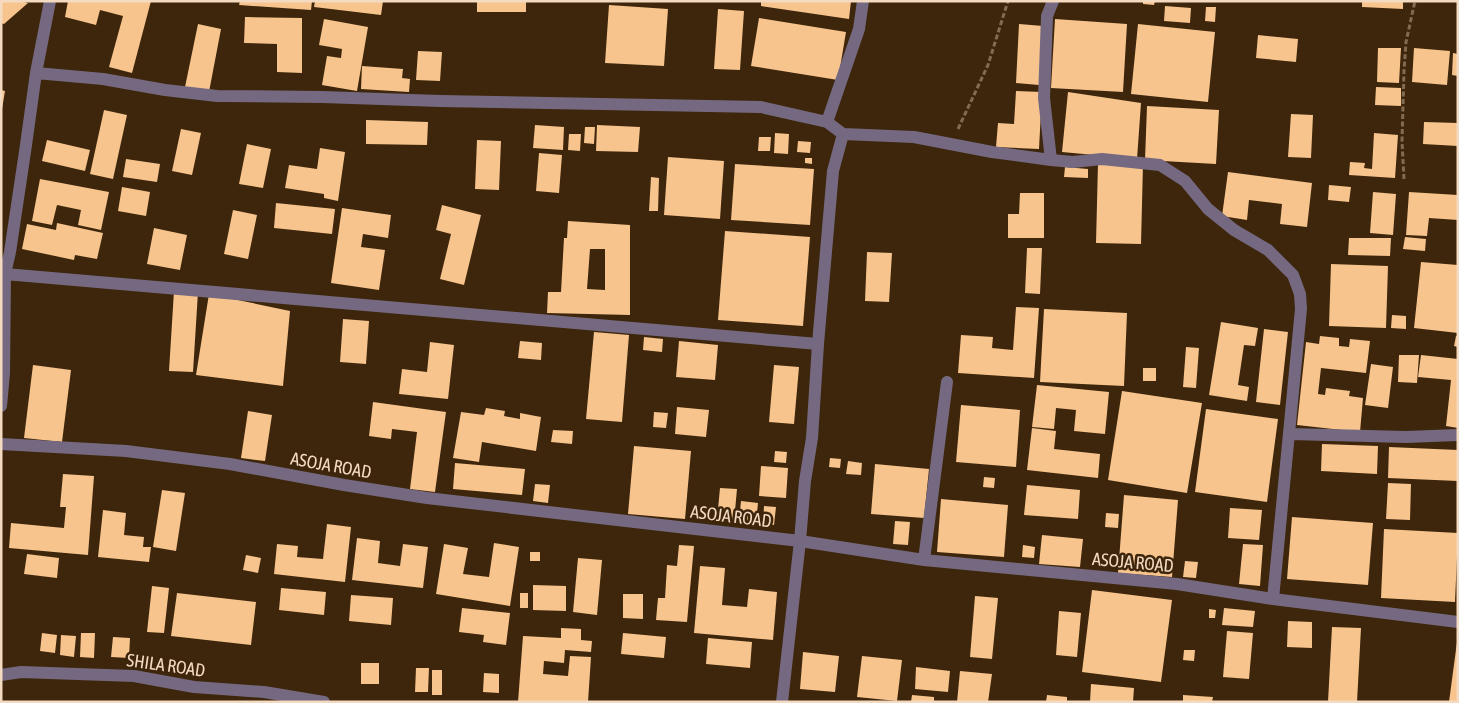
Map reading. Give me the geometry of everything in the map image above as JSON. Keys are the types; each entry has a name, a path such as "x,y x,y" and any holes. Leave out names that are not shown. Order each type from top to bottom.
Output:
{"street":[{"path":"1,406 4,373 6,251 50,1"},
{"path":"827,122 859,29 862,1"},
{"path":"1051,160 1044,98 1047,16 1053,1"},
{"path":"36,73 102,79 165,90 217,96 322,96 440,101 761,107 827,122 843,134 914,137 992,152 1051,160 1073,162 1102,159 1160,165 1185,181 1208,209 1234,230 1268,250 1293,275 1300,294 1301,309 1293,380 1290,434 1273,599"},
{"path":"782,702 805,481 812,438 833,171 843,134"},
{"path":"5,274 818,344"},
{"path":"924,560 947,382"},
{"path":"1290,434 1406,437 1458,436"},
{"name":"ASOJA ROAD","path":"1,444 135,452 230,464 427,498 800,541 924,560 1177,584 1273,599 1458,622"},
{"name":"SHILA ROAD","path":"1,675 21,672 134,676 194,687 264,692 324,702"}],"path":[{"path":"952,143 988,64 1008,1"},
{"path":"1404,179 1402,141 1404,72 1406,42 1415,1"}],"building":[{"path":"1,1 28,3 4,24 1,23"},
{"path":"68,1 151,1 132,73 109,67 123,16 100,10 96,25 65,17"},
{"path":"240,1 312,1 311,10 239,5"},
{"path":"315,1 383,1 381,15 314,7"},
{"path":"477,1 526,1 526,12 477,12"},
{"path":"761,1 851,1 849,19 761,6"},
{"path":"1143,1 1155,1 1154,5 1143,4"},
{"path":"1362,1 1403,1 1403,9 1362,7"},
{"path":"609,5 668,9 664,66 605,63"},
{"path":"1165,6 1191,8 1190,23 1164,21"},
{"path":"1206,7 1216,7 1215,22 1205,21"},
{"path":"718,9 744,11 740,70 714,69"},
{"path":"245,17 302,18 302,73 277,72 277,44 244,43"},
{"path":"759,18 846,32 838,80 751,66"},
{"path":"324,19 368,27 357,91 322,85 327,56 341,58 342,49 319,45"},
{"path":"1055,19 1127,24 1123,92 1051,88"},
{"path":"198,24 221,29 209,92 185,87"},
{"path":"1019,24 1043,26 1039,85 1016,83"},
{"path":"1138,24 1215,32 1208,102 1131,94"},
{"path":"1258,35 1298,39 1296,62 1256,58"},
{"path":"1378,48 1401,48 1399,83 1377,82"},
{"path":"1414,48 1450,51 1447,85 1412,82"},
{"path":"418,51 442,52 440,81 416,80"},
{"path":"1453,53 1458,54 1458,76 1452,75"},
{"path":"362,66 403,69 402,78 410,79 409,92 361,89"},
{"path":"1376,87 1401,88 1401,106 1375,105"},
{"path":"1,90 5,91 2,109 1,109"},
{"path":"1016,91 1042,92 1039,149 996,147 998,123 1014,124"},
{"path":"1068,92 1141,103 1137,159 1062,152"},
{"path":"1147,106 1219,110 1216,164 1145,160"},
{"path":"104,110 127,115 113,179 90,174"},
{"path":"1291,114 1313,115 1311,158 1288,157"},
{"path":"366,120 428,122 427,145 366,144"},
{"path":"1424,122 1458,123 1458,146 1423,144"},
{"path":"535,125 564,127 563,150 533,148"},
{"path":"597,125 640,127 638,152 596,151"},
{"path":"585,127 595,127 594,144 584,143"},
{"path":"181,129 201,133 192,175 172,171"},
{"path":"775,133 789,134 788,154 774,153"},
{"path":"1374,133 1398,135 1395,178 1349,175 1350,162 1365,163 1364,168 1372,169"},
{"path":"569,134 581,134 580,151 568,150"},
{"path":"759,137 771,137 770,151 758,151"},
{"path":"47,140 90,150 85,171 42,161"},
{"path":"477,140 501,141 499,190 475,189"},
{"path":"798,141 811,142 810,153 797,152"},
{"path":"247,144 271,149 263,188 239,184"},
{"path":"320,148 345,152 338,201 324,198 324,194 285,188 289,165 317,169"},
{"path":"539,153 562,155 559,193 536,191"},
{"path":"668,157 724,161 720,219 664,215"},
{"path":"805,158 812,158 812,164 805,163"},
{"path":"126,159 160,164 157,182 123,177"},
{"path":"1098,163 1143,164 1141,244 1096,243"},
{"path":"735,164 814,169 810,225 731,220"},
{"path":"1065,167 1088,169 1088,178 1064,177"},
{"path":"1228,172 1312,183 1307,227 1280,224 1282,204 1249,200 1247,220 1222,216"},
{"path":"651,177 659,178 658,211 649,211"},
{"path":"40,179 109,192 101,230 78,225 81,210 57,205 52,225 32,221"},
{"path":"1329,185 1351,187 1349,202 1328,200"},
{"path":"122,187 150,192 146,216 118,211"},
{"path":"1373,192 1396,194 1393,235 1370,233"},
{"path":"1409,192 1458,195 1458,220 1429,218 1427,236 1406,235"},
{"path":"1020,193 1044,193 1044,238 1008,238 1008,214 1019,214"},
{"path":"276,203 335,209 332,234 274,228"},
{"path":"442,205 481,215 464,285 440,279 451,234 436,230"},
{"path":"342,208 391,215 388,238 363,234 361,247 385,250 379,290 331,283"},
{"path":"233,210 257,215 248,259 224,254"},
{"path":"568,221 630,225 630,315 547,313 548,292 561,292 564,238 567,238","holes":["590,249 605,249 605,290 587,289"]},
{"path":"57,223 103,233 97,259 75,255 74,260 22,249 27,224 56,230"},
{"path":"154,228 187,235 180,270 147,264"},
{"path":"725,231 810,237 803,326 718,320"},
{"path":"1405,237 1426,239 1425,251 1403,249"},
{"path":"1349,238 1391,238 1390,256 1348,255"},
{"path":"1027,248 1042,248 1040,294 1025,293"},
{"path":"867,252 892,253 889,302 865,301"},
{"path":"1421,262 1458,265 1458,333 1414,328"},
{"path":"1331,264 1388,266 1386,328 1329,326"},
{"path":"174,291 198,292 193,372 169,371"},
{"path":"209,294 290,311 283,386 196,375"},
{"path":"1016,307 1039,308 1034,378 958,373 961,335 993,337 992,348 1013,350"},
{"path":"1044,309 1127,313 1124,386 1040,382"},
{"path":"1392,315 1406,316 1406,329 1391,328"},
{"path":"343,319 369,321 366,364 340,362"},
{"path":"1221,322 1258,328 1255,346 1244,345 1238,385 1249,387 1247,401 1209,395"},
{"path":"1264,329 1288,332 1280,405 1256,402"},
{"path":"594,332 629,335 622,422 586,419"},
{"path":"1320,336 1339,338 1339,346 1349,347 1350,339 1370,341 1366,373 1321,368 1318,394 1325,395 1326,388 1350,391 1349,396 1363,398 1360,432 1297,425 1306,342 1319,344"},
{"path":"1456,336 1458,336 1458,347 1454,346"},
{"path":"644,337 663,339 662,352 643,350"},
{"path":"520,341 542,343 541,360 518,358"},
{"path":"679,341 718,345 715,380 676,377"},
{"path":"430,342 454,345 448,399 399,394 402,369 427,372"},
{"path":"1186,347 1199,348 1196,388 1183,387"},
{"path":"1399,355 1419,355 1417,383 1398,382"},
{"path":"1421,355 1458,359 1458,428 1446,426 1451,380 1418,377"},
{"path":"1371,364 1393,367 1388,408 1365,405"},
{"path":"33,365 71,370 62,442 24,438"},
{"path":"774,365 799,367 794,424 769,422"},
{"path":"1143,368 1156,368 1156,381 1143,381"},
{"path":"1037,385 1109,392 1105,434 1074,431 1076,410 1056,408 1054,429 1032,427"},
{"path":"1122,391 1202,403 1187,493 1108,480"},
{"path":"373,402 446,412 435,492 410,489 417,432 392,429 391,439 369,436"},
{"path":"961,405 1020,410 1016,467 956,462"},
{"path":"677,407 709,410 706,437 675,434"},
{"path":"486,408 505,411 504,416 520,419 520,413 541,417 536,451 482,442 479,462 453,458 461,412 484,415"},
{"path":"1206,409 1278,419 1267,502 1195,492"},
{"path":"248,411 272,415 265,461 241,458"},
{"path":"654,412 668,413 666,428 653,427"},
{"path":"1032,428 1056,431 1054,449 1100,454 1098,478 1027,470"},
{"path":"553,430 573,431 572,444 551,442"},
{"path":"1322,444 1378,446 1377,474 1321,471"},
{"path":"634,446 691,451 685,519 628,514"},
{"path":"1389,447 1458,450 1458,481 1388,478"},
{"path":"775,451 787,452 786,463 774,462"},
{"path":"830,458 841,459 840,468 829,467"},
{"path":"848,461 862,463 861,475 846,474"},
{"path":"455,463 525,469 522,495 453,489"},
{"path":"875,464 929,469 924,518 871,514"},
{"path":"761,466 788,468 786,498 759,496"},
{"path":"63,474 94,476 88,555 9,548 11,523 64,528 66,507 60,507"},
{"path":"984,477 995,478 994,488 983,487"},
{"path":"1388,483 1411,484 1410,520 1386,519"},
{"path":"535,484 550,485 548,503 533,501"},
{"path":"1027,485 1080,490 1078,519 1024,515"},
{"path":"720,488 737,489 734,522 717,520"},
{"path":"162,490 185,493 176,551 153,547"},
{"path":"1124,495 1178,500 1172,577 1118,573"},
{"path":"941,499 1008,505 1004,557 937,552"},
{"path":"741,501 758,503 756,523 739,521"},
{"path":"764,506 776,507 774,525 763,524"},
{"path":"1230,508 1262,510 1259,540 1228,538"},
{"path":"103,510 126,513 124,535 144,537 143,547 151,547 149,562 98,557"},
{"path":"1106,513 1119,514 1118,528 1105,527"},
{"path":"1292,517 1373,523 1368,585 1287,579"},
{"path":"895,521 910,522 908,545 893,544"},
{"path":"327,524 351,527 345,582 274,574 277,544 298,546 297,557 323,559"},
{"path":"1384,529 1458,533 1455,602 1381,598"},
{"path":"1042,535 1083,539 1080,567 1039,564"},
{"path":"357,538 380,541 378,563 400,566 403,544 428,547 423,588 352,580"},
{"path":"494,543 519,547 510,606 436,594 444,544 468,548 463,574 489,577"},
{"path":"1243,544 1263,545 1260,586 1239,584"},
{"path":"679,545 694,546 687,622 656,620 658,598 665,598 667,565 677,566"},
{"path":"1023,545 1035,547 1034,558 1022,557"},
{"path":"530,552 540,552 540,561 530,561"},
{"path":"27,554 59,558 57,578 24,574"},
{"path":"246,555 261,558 258,573 243,570"},
{"path":"578,558 602,560 597,615 573,612"},
{"path":"1185,561 1198,562 1196,578 1183,577"},
{"path":"700,566 725,568 722,605 747,607 749,589 777,592 773,640 694,633"},
{"path":"533,585 566,586 566,611 533,610"},
{"path":"152,586 169,588 164,633 147,632"},
{"path":"281,588 326,592 324,615 279,610"},
{"path":"1092,590 1172,600 1161,682 1082,672"},
{"path":"177,593 256,602 251,645 171,636"},
{"path":"520,593 528,593 528,608 520,608"},
{"path":"623,594 643,594 643,619 623,618"},
{"path":"351,595 393,598 391,625 349,621"},
{"path":"975,596 998,598 992,659 970,657"},
{"path":"462,608 510,613 506,645 483,642 484,635 459,632"},
{"path":"1224,608 1255,611 1253,627 1222,625"},
{"path":"1209,609 1216,610 1215,618 1209,618"},
{"path":"1059,611 1081,613 1077,657 1056,655"},
{"path":"1288,621 1312,622 1312,648 1287,647"},
{"path":"1332,627 1361,628 1357,702 1328,702"},
{"path":"561,628 581,629 581,640 592,641 591,652 565,650 564,663 544,661 543,674 568,676 570,656 591,657 588,702 518,702 523,636 561,638"},
{"path":"1227,631 1253,633 1249,679 1223,677"},
{"path":"42,633 57,635 55,653 40,651"},
{"path":"81,633 95,633 94,658 80,657"},
{"path":"623,633 666,637 664,658 621,654"},
{"path":"61,635 76,636 74,657 60,655"},
{"path":"113,637 130,638 129,658 111,657"},
{"path":"708,638 752,642 750,668 706,664"},
{"path":"1457,642 1458,702 1449,702"},
{"path":"1184,650 1195,650 1194,661 1183,660"},
{"path":"803,652 839,656 835,692 800,689"},
{"path":"862,656 902,660 897,701 857,697"},
{"path":"361,663 379,663 379,684 361,684"},
{"path":"916,667 950,671 948,692 915,689"},
{"path":"416,668 429,668 428,692 415,692"},
{"path":"432,670 442,670 442,695 432,695"},
{"path":"960,671 992,674 988,702 957,702"},
{"path":"484,673 499,674 499,693 483,692"},
{"path":"1091,684 1134,688 1133,702 1090,702"},
{"path":"912,695 934,697 934,702 911,702"},
{"path":"1047,695 1067,697 1067,702 1046,702"},
{"path":"1183,695 1213,697 1212,702 1183,702"}]}
